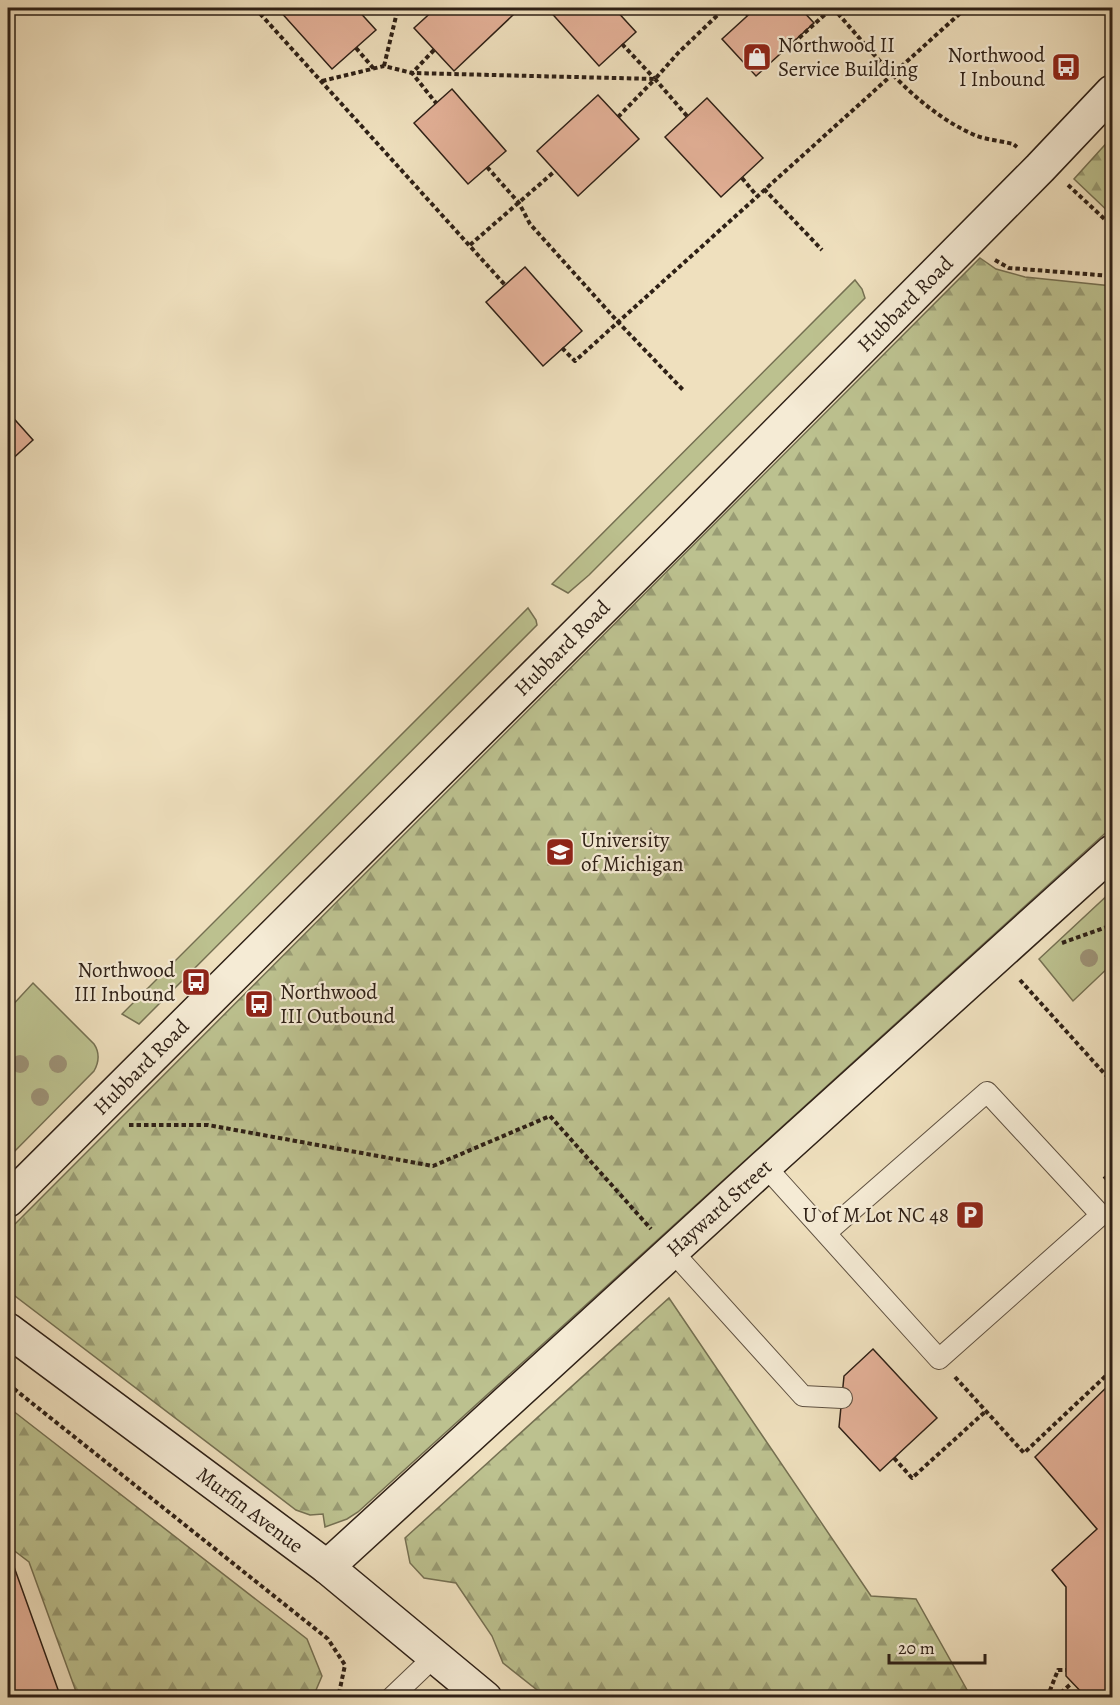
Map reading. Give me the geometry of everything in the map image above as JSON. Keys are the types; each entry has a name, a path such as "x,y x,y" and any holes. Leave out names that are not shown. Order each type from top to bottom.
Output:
{"street":[{"name":"Hubbard Road","path":"8,1200 686,525 1041,168 1113,92"},
{"name":"Hayward Street","path":"327,1567 662,1240 765,1166 1113,852"},
{"name":"Murfin Avenue","path":"8,1330 327,1567 485,1698"}],"lane":[{"path":"765,1166 939,1359 1101,1215 987,1092 826,1233"},
{"path":"662,1240 804,1396 842,1398"},
{"path":"391,1698 435,1656"}],"path":[{"path":"255,8 505,285"},
{"path":"384,66 398,8"},
{"path":"618,117 679,52 725,8"},
{"path":"741,8 748,15"},
{"path":"788,48 832,8 892,74 919,98 946,118 978,136 1013,144 1023,150"},
{"path":"562,348 575,361 966,8"},
{"path":"622,44 687,116"},
{"path":"356,48 374,69"},
{"path":"412,73 434,50"},
{"path":"322,81 384,66 412,73 655,79"},
{"path":"412,73 436,103"},
{"path":"487,167 519,203 530,224 684,391"},
{"path":"470,245 555,171"},
{"path":"742,178 757,196"},
{"path":"1058,186 1069,185 1113,226"},
{"path":"764,189 822,250"},
{"path":"992,258 1009,268 1113,276"},
{"path":"1053,946 1113,925"},
{"path":"1013,972 1113,1082"},
{"path":"126,1125 208,1125 433,1166 550,1116 662,1240"},
{"path":"971,1395 1024,1454 1113,1370"},
{"path":"8,1384 328,1639 345,1665 338,1698"},
{"path":"894,1458 912,1478 986,1411"},
{"path":"1047,1698 1058,1670 1066,1670"},
{"path":"1055,1698 1072,1683"}],"green space":[{"path":"1112,137 1112,215 1074,179"},
{"path":"980,258 996,269 1025,277 1112,286 1112,827 358,1512 347,1519 325,1527 323,1514 310,1515 296,1510 15,1296 8,1272 9,1230"},
{"path":"855,280 865,298 589,575 568,593 552,584"},
{"path":"528,608 537,625 139,1024 122,1014"},
{"path":"1112,891 1112,964 1073,1001 1039,959"},
{"path":"33,983 94,1044 98,1061 94,1071 8,1158 8,1010"},
{"path":"669,1298 871,1596 916,1599 971,1697 546,1697 503,1663 492,1636 456,1583 424,1578 410,1563 405,1538"},
{"path":"8,1407 307,1639 322,1676 313,1697 78,1697 29,1562 8,1546"}],"building":[{"path":"356,8 376,30 332,69 278,9"},
{"path":"436,8 506,8 513,15 454,71 414,28"},
{"path":"547,8 614,8 636,32 599,66"},
{"name":"Northwood II Service Building","path":"756,8 800,8 814,23 756,76 722,39"},
{"path":"452,89 506,151 468,184 414,123"},
{"path":"598,95 639,139 578,196 537,151"},
{"path":"707,98 763,158 721,197 665,137"},
{"path":"525,267 582,331 543,366 486,302"},
{"path":"8,412 33,440 8,463"},
{"path":"873,1349 937,1418 880,1471 839,1427 844,1376"},
{"path":"1112,1382 1112,1698 1087,1698 1066,1676 1066,1587 1052,1570 1097,1529 1035,1457"},
{"path":"13,1564 61,1698 8,1698 8,1566"}],"place":[{"name":"Northwood II Service Building","path":"757,57"},
{"name":"Northwood I Inbound","path":"1066,67"},
{"name":"University of Michigan","path":"560,852"},
{"name":"Northwood III Inbound","path":"196,982"},
{"name":"Northwood III Outbound","path":"259,1004"},
{"name":"U of M Lot NC 48","path":"970,1215"}]}
